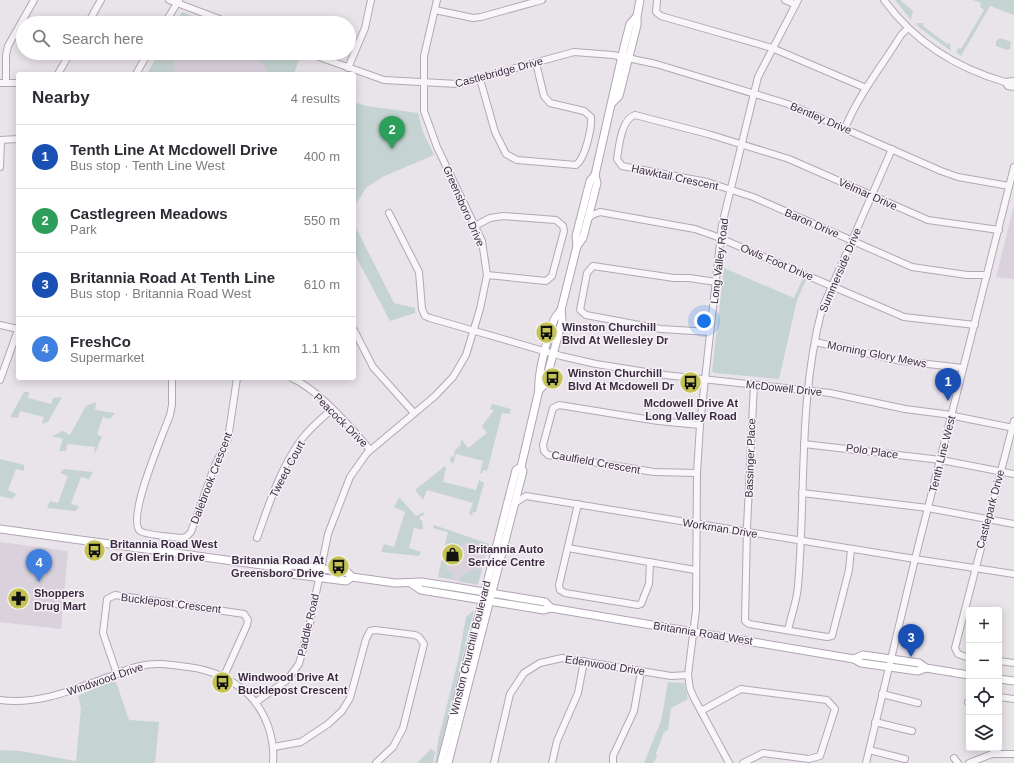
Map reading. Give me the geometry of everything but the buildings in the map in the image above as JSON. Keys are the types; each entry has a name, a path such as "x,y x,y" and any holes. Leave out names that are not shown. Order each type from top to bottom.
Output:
{"main road":[{"name":"Winston Churchill Boulevard","path":"488,592 523,470 521,467 539,390 538,382 549,353 554,319 561,310 577,246 576,236 588,188 590,181 595,175 613,102 619,96 625,57 637,25 636,16 640,0"},
{"name":"Winston Churchill Boulevard","path":"577,246 583,238 597,183 595,175"},
{"name":"Winston Churchill Boulevard","path":"448,763 516,470 521,467"},
{"name":"Britannia Road West","path":"0,529 284,568 292,565 347,572 352,577"},
{"name":"Britannia Road West","path":"284,568 291,574 346,580 352,577 412,584 421,582 488,592 545,602 551,608"},
{"name":"Britannia Road West","path":"412,584 421,590 544,610 551,608 854,658 863,656 891,659 919,664 926,668 966,675"},
{"name":"Winston Churchill Boulevard","path":"441,763 486,600"},
{"name":"Britannia Road West","path":"854,658 862,663 889,668 918,671 926,668"},
{"path":"1002,679 1014,681"}],"street":[{"path":"25,16 34,0"},
{"path":"92,16 101,0"},
{"path":"169,0 178,1 213,16"},
{"path":"356,49 365,28 370,0"},
{"name":"Greensboro Drive","path":"319,577 328,534 344,489 357,464 370,450 435,396 453,377 466,355 474,331 485,287 487,275 485,253 476,226 430,132 424,111 423,84 425,50 437,0"},
{"path":"434,10 477,18 542,0"},
{"path":"657,0 656,12 661,16 772,48 866,88"},
{"path":"785,0 796,2"},
{"path":"884,0 908,28 931,48 972,71 1005,82 1014,81"},
{"path":"169,16 178,1"},
{"name":"Long Valley Road","path":"688,675 696,610 697,473 700,425 721,239 730,190 758,77 796,2"},
{"path":"844,128 866,88 901,35 908,28"},
{"path":"16,32 8,46 3,83 16,83"},
{"name":"Castlebridge Drive","path":"327,60 384,80 423,84 458,84 574,52 625,57"},
{"name":"Bentley Drive","path":"625,57 794,106 958,177 1009,186"},
{"path":"59,72 66,60"},
{"path":"137,72 144,60"},
{"path":"348,68 351,60"},
{"path":"480,79 495,132 506,154 517,160 576,165 583,158 592,123 591,117 584,111 550,103 544,96 536,63"},
{"path":"1005,82 1008,86 1014,87"},
{"name":"Hawktail Crescent","path":"730,190 706,182 622,166 616,159 626,122 631,116 635,115 741,144"},
{"path":"0,167 0,140 16,139"},
{"name":"Velmar Drive","path":"741,144 798,162 928,220 999,230"},
{"name":"Summerside Drive","path":"788,630 799,585 807,391 822,309 892,149"},
{"name":"Tenth Line West","path":"866,763 951,415 988,275 1014,167"},
{"name":"Baron Drive","path":"730,190 753,197 920,269 967,275 988,275"},
{"path":"587,220 592,215 600,212 594,201 594,192"},
{"name":"Owls Foot Drive","path":"600,212 695,229 904,317 975,325"},
{"name":"McDowell Drive","path":"389,213 419,272 422,309 425,316 549,353 596,364 705,380 838,394 905,409 1014,425"},
{"path":"476,226 490,218 503,216 556,220 562,226 564,231 552,276 546,281 487,275"},
{"path":"710,332 653,327 586,315 580,310 587,273 593,266 674,278 689,278 716,282"},
{"path":"0,325 16,329"},
{"path":"356,334 374,367 414,413"},
{"path":"0,380 16,336"},
{"name":"Morning Glory Mews","path":"815,342 902,361 963,368"},
{"name":"Dalebrook Crescent","path":"172,380 172,405 170,415 141,494 136,522 137,527 142,532 182,538 191,532 215,465 228,439 237,380"},
{"name":"Peacock Drive","path":"295,380 309,388 370,450"},
{"name":"Bassinger Place","path":"754,384 747,532 745,621 750,624 788,630"},
{"name":"Caulfield Crescent","path":"697,473 654,472 548,455 544,451 543,445 553,408 559,405 651,420 700,425"},
{"name":"Tweed Court","path":"257,538 274,490 296,448 305,435 331,410"},
{"name":"Castlepark Drive","path":"966,657 958,654 956,648 987,520 1014,425"},
{"name":"Polo Place","path":"804,444 940,460 1014,474"},
{"path":"514,503 526,496 519,484"},
{"path":"802,493 928,508 1014,524"},
{"name":"Workman Drive","path":"526,496 915,560 1014,574"},
{"path":"578,504 559,585 560,590 565,593 638,605 641,604 649,584 650,562"},
{"path":"568,548 696,570"},
{"path":"788,630 827,637 832,636 850,570 851,549"},
{"name":"Paddle Road","path":"256,702 286,680 298,664 319,577"},
{"name":"Bucklepost Crescent","path":"117,674 103,633 107,599 115,595 241,612 244,614 248,620 247,625 224,676"},
{"path":"274,747 301,742 332,721 342,710 350,698 366,639 370,631 375,630 415,634 420,637 424,644 406,719 392,747 376,763"},
{"name":"Edenwood Drive","path":"494,763 510,694 524,673 540,664 550,660 562,658 671,676 688,675"},
{"path":"552,763 557,741 578,693 584,661"},
{"path":"1002,662 1014,661"},
{"name":"Windwood Drive","path":"0,700 21,701 46,698 141,666 156,664 201,669 224,676 241,688 256,702 267,724 274,747 273,763"},
{"path":"613,763 612,756 634,711 641,671"},
{"path":"688,675 690,689 729,763"},
{"path":"701,711 741,688 828,700 835,709 820,756 810,760 763,753 743,763"},
{"path":"882,694 918,703"},
{"path":"1002,697 1014,699"},
{"path":"875,722 912,731"},
{"path":"869,750 905,759"},
{"path":"969,763 992,754 1014,754"}],"shaded area":[{"path":"895,0 900,0 913,11 911,20"},
{"path":"973,0 1014,0 1014,15 990,6 961,56 956,52 958,48 961,49 984,10 980,7 981,3"},
{"path":"182,12 192,16 180,16"},
{"path":"923,23 923,26 947,44 949,43 951,51 920,28 916,24"},
{"path":"1000,38 1011,42 1010,49 1007,50 996,46 996,41"},
{"path":"155,60 274,60 270,72 148,72"},
{"path":"155,60 174,60 172,66 175,68 174,71 176,72 148,72"},
{"path":"258,60 299,60 295,72 267,72 264,64"},
{"path":"356,103 366,106 418,113 423,132 434,155 382,177 366,188 356,204"},
{"path":"1014,205 1014,279 996,277"},
{"path":"356,228 394,303 415,308 415,313 390,321 356,257"},
{"path":"724,268 794,298 803,278 806,280 797,300 779,379 714,373 712,371"},
{"path":"24,392 29,392 28,398 51,404 53,398 62,397 48,422 42,424 44,417 20,411 18,418 10,417"},
{"path":"96,402 95,410 115,413 110,419 103,417 97,434 102,437 94,455 95,447 67,444 66,451 59,451 63,439 52,436 63,431 70,435 86,406"},
{"path":"492,404 511,409 510,414 502,413 487,471 483,470 482,473 480,473 483,461 456,454 453,464 450,461 451,456 454,457 455,450 461,445 460,442 462,440 468,448 487,433 482,426 494,410 490,409"},
{"path":"0,459 24,465 24,471 16,469 8,490 16,494 12,499 0,496"},
{"path":"445,466 446,468 443,482 476,490 479,480 484,483 476,512 473,512 472,515 469,514 473,503 427,490 423,500 415,490"},
{"path":"64,469 93,472 89,479 81,477 71,504 79,506 76,511 47,508 50,501 58,503 68,476 60,473"},
{"path":"399,497 416,516 424,512 423,516 420,516 423,530 414,528 409,548 421,552 419,556 381,552 384,544 394,547 405,512 394,507"},
{"path":"434,525 489,544 487,552 481,550 482,547 463,542 461,547 451,543 446,562 450,565 447,564 446,570 453,572 453,579 438,577 448,532 433,528"},
{"path":"448,532 489,544 477,585 438,577"},
{"path":"0,542 68,551 61,629 0,622"},
{"path":"477,568 482,570 478,584 460,582 460,576"},
{"path":"474,610 437,763 435,763 438,741 458,661 466,617"},
{"path":"115,679 129,720 159,722 155,763 0,763 0,750 20,751 76,761 81,708 78,696"},
{"path":"668,682 684,683 688,699 671,708 668,730 664,732 656,753 657,757 653,763 644,763 661,721"},
{"path":"431,749 435,752 433,763 417,763"}],"place":[{"name":"Castlegreen Meadows","path":"392,149"},
{"name":"Winston Churchill Blvd At Wellesley Dr","path":"546,333"},
{"name":"Winston Churchill Blvd At Mcdowell Dr","path":"552,379"},
{"name":"Mcdowell Drive At Long Valley Road","path":"691,383"},
{"name":"Tenth Line At Mcdowell Drive","path":"948,401"},
{"name":"Britannia Road West Of Glen Erin Drive","path":"95,550"},
{"name":"Britannia Auto Service Centre","path":"453,555"},
{"name":"Britannia Road At Greensboro Drive","path":"339,566"},
{"name":"FreshCo","path":"39,582"},
{"name":"Shoppers Drug Mart","path":"19,599"},
{"name":"Britannia Road At Tenth Line","path":"911,657"},
{"name":"Windwood Drive At Bucklepost Crescent","path":"223,683"}]}
